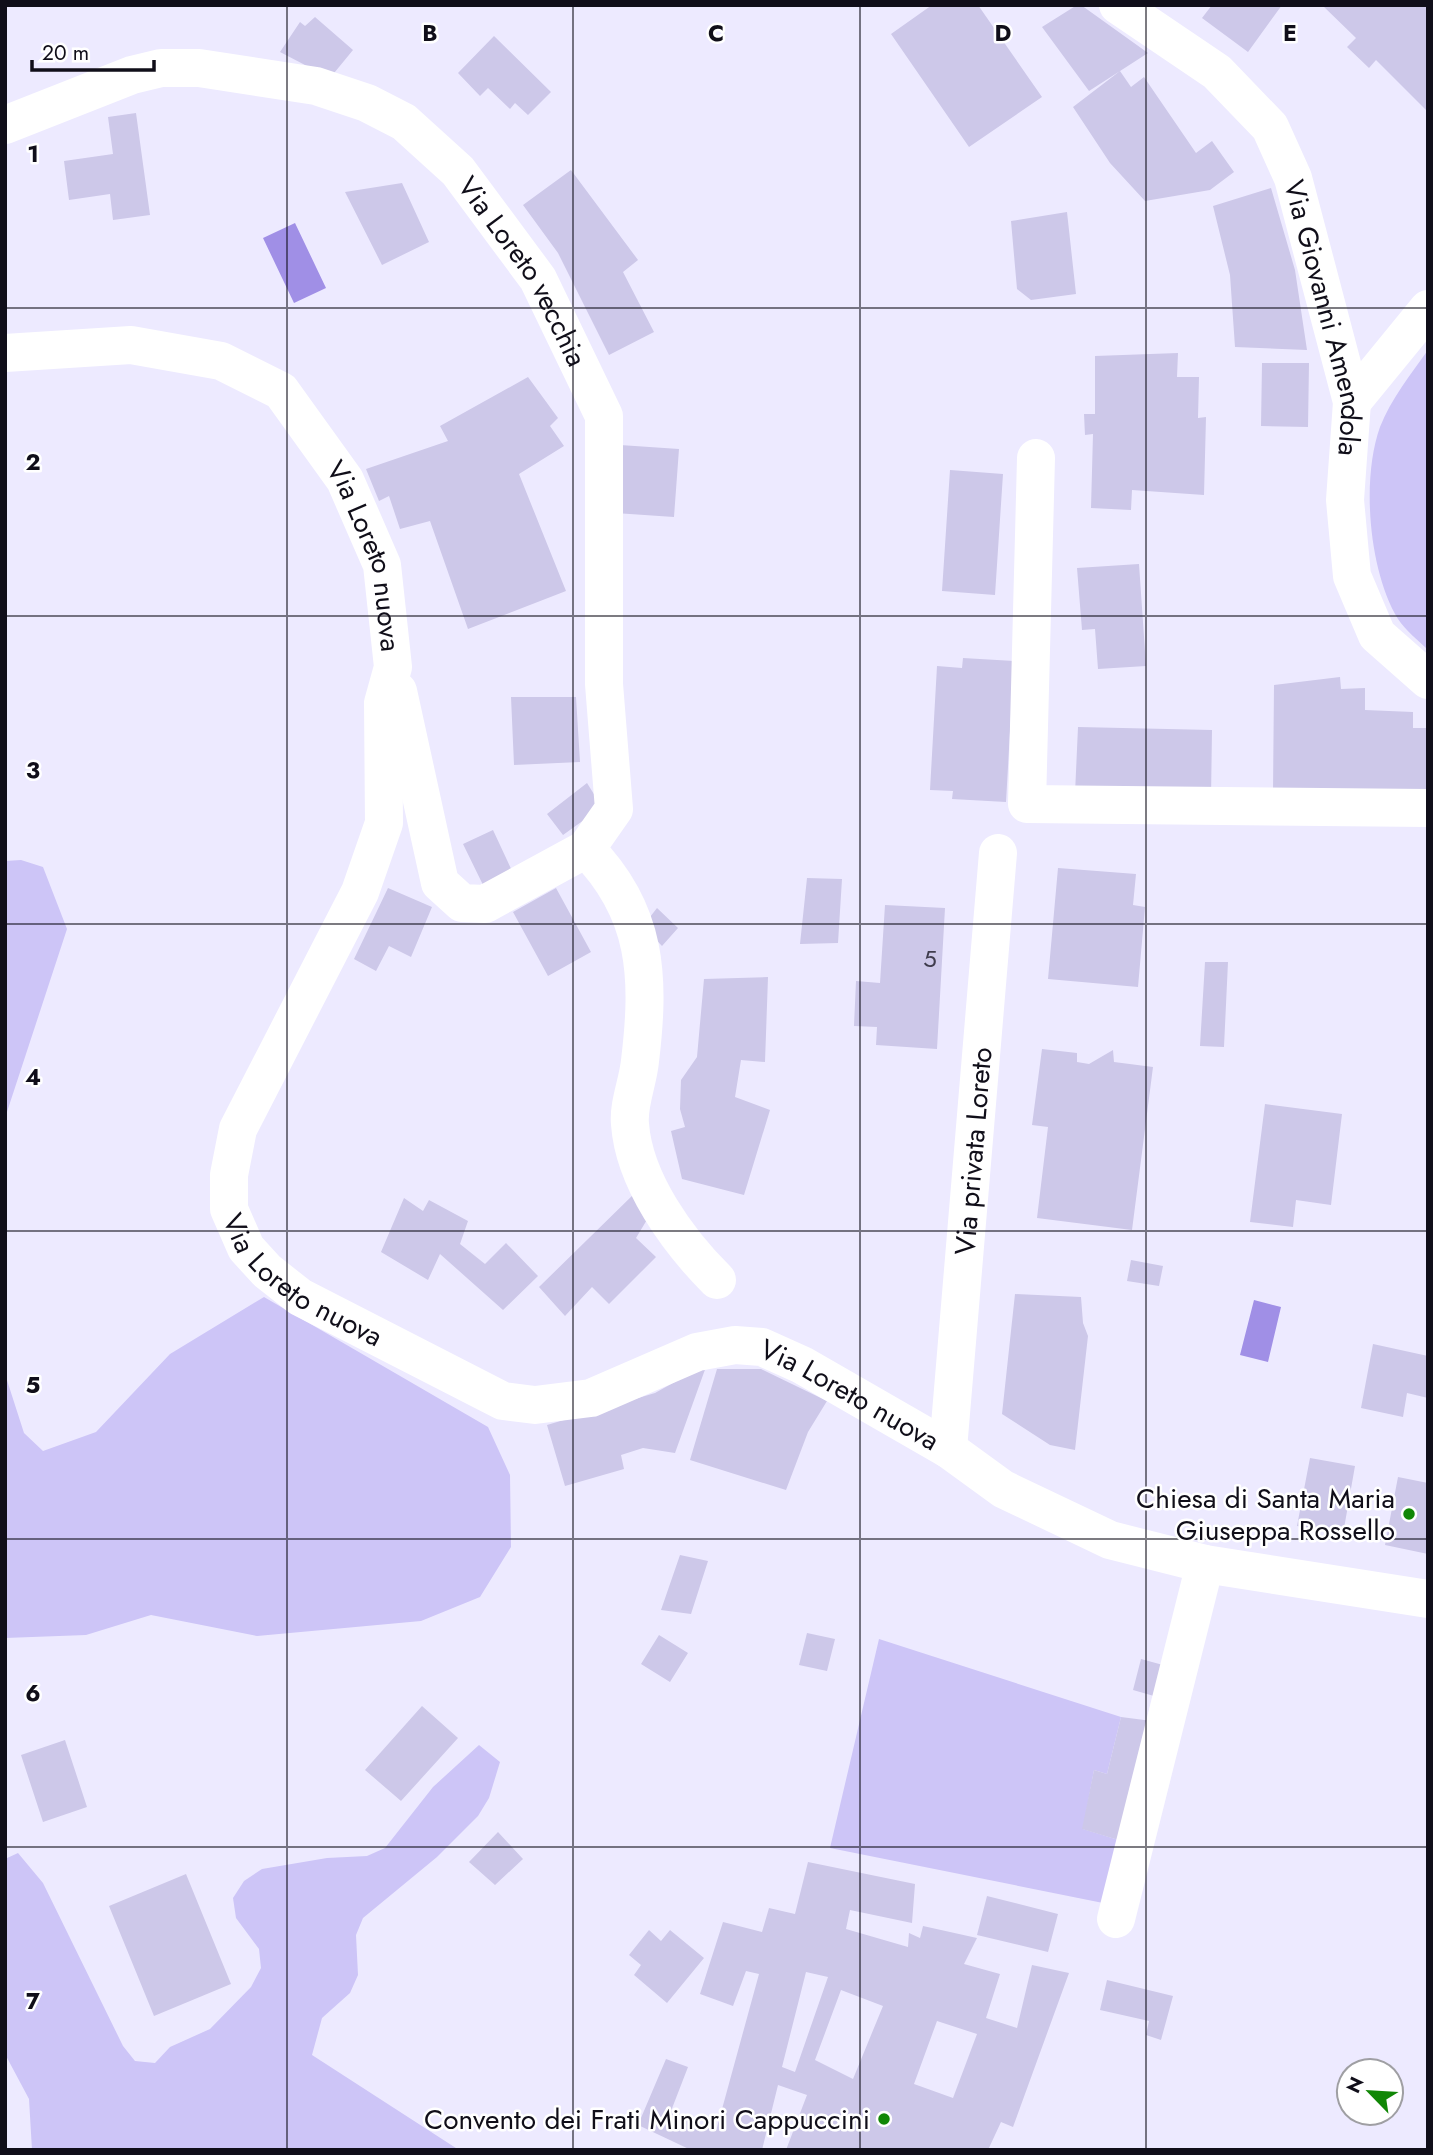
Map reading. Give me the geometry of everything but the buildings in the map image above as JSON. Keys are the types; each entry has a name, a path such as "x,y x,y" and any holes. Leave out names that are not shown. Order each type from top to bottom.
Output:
{"street":[{"name":"Via Giovanni Amendola","path":"1118,8 1217,72 1270,127 1293,178 1352,402 1345,500 1352,576 1377,635 1428,680"},
{"name":"Via Loreto vecchia","path":"5,125 132,75 161,68 199,68 316,86 367,103 404,122 458,171 538,279 604,416 604,684 614,808 586,849 485,904 462,903 440,883 393,667"},
{"path":"1352,402 1428,309"},
{"name":"Via Loreto nuova","path":"5,353 131,345 221,361 281,391 345,480 382,565 393,667 383,703 384,823 360,892 238,1129 229,1175 229,1209 246,1248 267,1271 300,1297 503,1401 535,1405 591,1398 697,1352 735,1345 762,1347 802,1365 948,1449 1003,1489 1110,1540 1205,1564 1428,1599"},
{"path":"1036,458 1027,804 1428,808"},
{"path":"586,849 611,874 638,933 646,970 640,1061 629,1121 632,1143 654,1197 687,1250 717,1280"},
{"name":"Via privata Loreto","path":"948,1449 998,853"},
{"path":"1116,1919 1205,1564"}],"shaded area":[{"path":"295,223 326,288 294,303 263,238"},
{"path":"1428,350 1428,650 1401,623 1388,599 1375,551 1370,498 1374,448 1380,427 1396,397"},
{"path":"21,860 43,867 67,929 5,1118 5,861"},
{"path":"264,1297 488,1427 510,1475 511,1547 480,1597 421,1621 257,1636 151,1615 86,1635 5,1638 5,1374 24,1433 43,1451 96,1432 170,1354"},
{"path":"1254,1300 1281,1307 1268,1362 1240,1355"},
{"path":"879,1639 1121,1717 1107,1774 1094,1770 1083,1829 1125,1842 1108,1904 830,1848"},
{"path":"479,1745 500,1762 489,1798 478,1816 437,1857 363,1918 356,1935 358,1975 350,1993 322,2018 312,2055 459,2150 32,2150 29,2099 5,2054 5,1859 18,1853 43,1883 123,2046 135,2061 155,2063 170,2047 210,2029 251,1987 261,1968 259,1949 236,1918 233,1898 244,1881 262,1869 327,1858 367,1856 385,1848 433,1787"}],"place":[{"name":"Chiesa di Santa Maria Giuseppa Rossello","path":"1409,1514"},
{"name":"Convento dei Frati Minori Cappuccini","path":"884,2119"}]}
